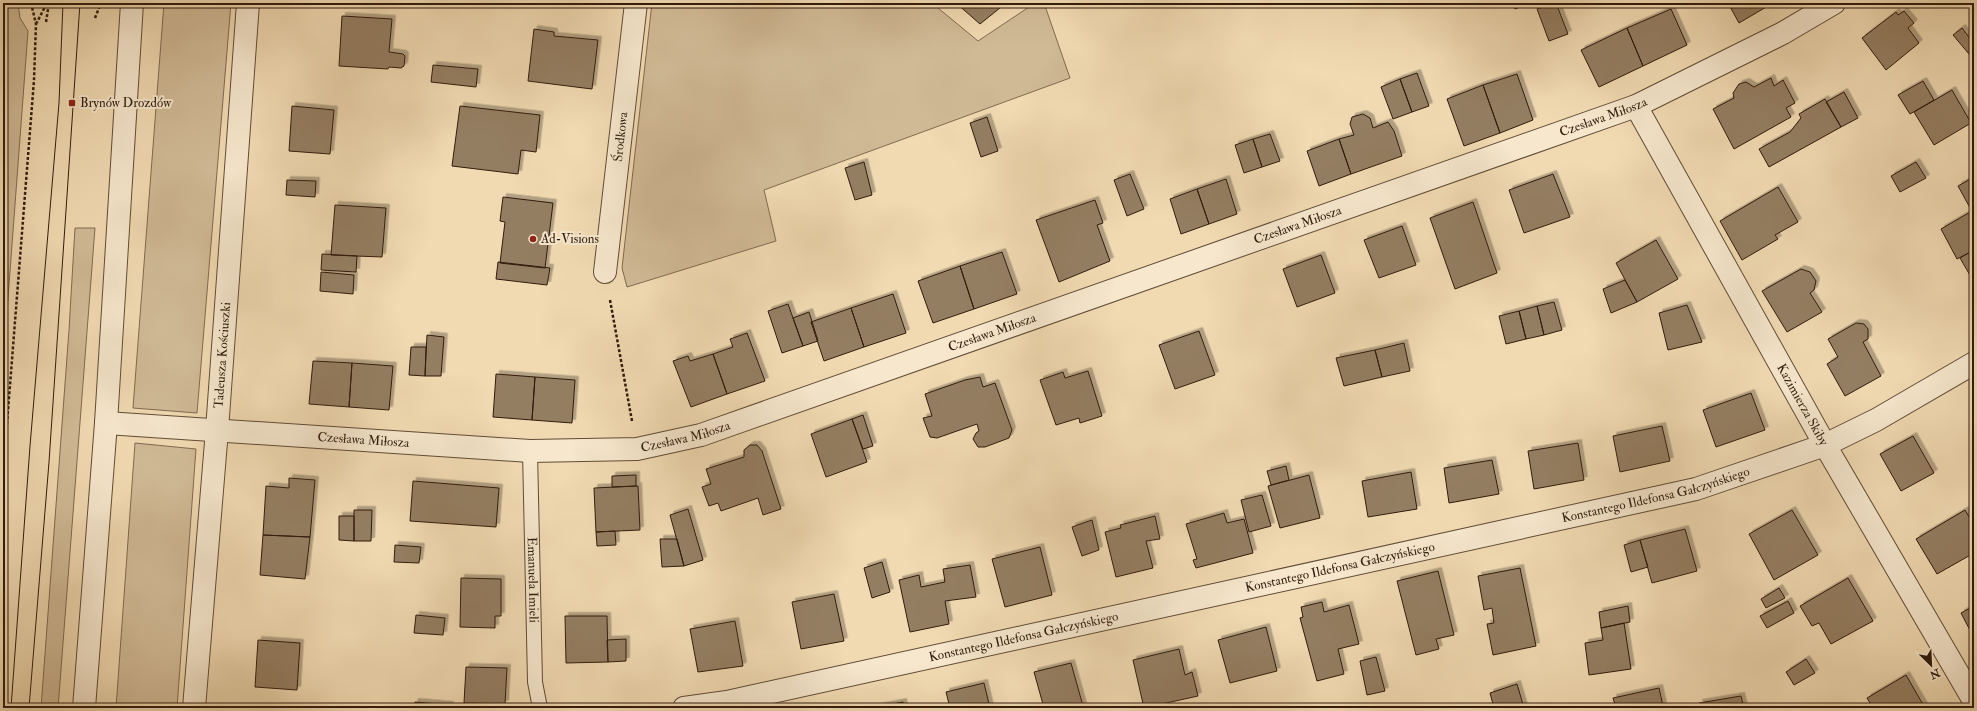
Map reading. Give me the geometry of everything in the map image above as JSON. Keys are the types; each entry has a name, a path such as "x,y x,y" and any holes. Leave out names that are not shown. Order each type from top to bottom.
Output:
{"street":[{"path":"84,708 106,423 132,3"},
{"name":"Tadeusza Kościuszki","path":"194,708 217,430 248,3"},
{"name":"Środkowa","path":"605,272 636,3"},
{"name":"Czesława Miłosza","path":"106,423 530,451 637,449 701,435 1636,106 1783,33 1834,3"},
{"name":"Kazimierza Skiby","path":"1636,106 1825,445 1974,701"},
{"name":"Konstantego Ildefonsa Gałczyńskiego","path":"684,708 727,702 1696,489 1825,445 1876,420 1974,363"}],"lane":[{"name":"Emanuela Imieli","path":"530,451 535,682 540,708"}],"path":[{"path":"3,474 34,80 36,24 31,3"},
{"path":"36,24 48,3"},
{"path":"46,22 48,3"},
{"path":"95,18 101,3"},
{"path":"605,272 637,449"}],"shaded area":[{"path":"3,3 18,3 20,18 28,31 3,365"},
{"path":"164,3 231,3 197,413 133,408"},
{"path":"652,3 932,3 978,41 1035,3 1044,3 1070,78 764,190 776,241 627,287 622,268"},
{"path":"75,228 95,228 58,708 41,708 69,330"},
{"path":"135,443 196,449 177,708 116,708"}],"building":[{"path":"400,3 435,3 435,7"},
{"path":"956,3 1006,3 980,24"},
{"path":"1512,3 1531,3 1515,9"},
{"path":"1556,3 1568,34 1549,41 1537,9"},
{"path":"1728,3 1773,3 1739,23"},
{"path":"1671,9 1687,45 1643,66 1627,28"},
{"path":"1904,11 1914,23 1908,28 1919,43 1886,70 1862,38 1896,12 1898,15"},
{"path":"342,16 392,19 389,52 403,54 405,56 404,66 401,68 389,67 388,69 339,66"},
{"path":"1627,28 1643,66 1599,87 1581,50"},
{"path":"1962,28 1974,44 1974,50 1969,54 1953,35"},
{"path":"534,29 554,32 554,36 598,40 592,89 528,81"},
{"path":"433,65 478,69 476,87 431,82"},
{"path":"1417,73 1429,106 1412,112 1400,79"},
{"path":"1517,74 1533,120 1500,133 1483,85"},
{"path":"1771,78 1774,86 1783,80 1795,103 1786,108 1791,117 1734,149 1713,109 1734,98 1733,93 1739,84 1746,82 1754,87"},
{"path":"1400,79 1412,112 1393,119 1381,87"},
{"path":"1923,81 1934,100 1910,114 1898,95"},
{"path":"1483,85 1500,133 1464,146 1447,99"},
{"path":"1952,90 1971,123 1934,145 1914,112"},
{"path":"1844,92 1858,118 1841,127 1826,102"},
{"path":"1825,99 1841,127 1769,167 1759,149 1790,132 1801,118 1799,114"},
{"path":"292,106 334,110 330,154 289,151"},
{"path":"460,106 540,115 536,152 521,150 518,174 452,166"},
{"path":"1363,114 1370,118 1373,128 1388,122 1394,131 1402,156 1351,174 1339,139 1354,135 1350,124 1352,117"},
{"path":"987,117 998,151 981,157 970,123"},
{"path":"1270,134 1280,161 1262,167 1253,139"},
{"path":"1253,139 1262,167 1244,173 1235,145"},
{"path":"1339,139 1351,174 1319,186 1307,151"},
{"path":"864,162 872,195 855,200 845,168"},
{"path":"1916,162 1926,178 1900,192 1891,176"},
{"path":"1130,174 1144,209 1127,216 1114,180"},
{"path":"1553,174 1570,217 1524,233 1509,190"},
{"path":"1974,177 1974,215 1958,186"},
{"path":"1226,179 1237,214 1209,224 1197,189"},
{"path":"287,180 316,181 315,197 286,195"},
{"path":"1778,187 1798,222 1775,235 1778,239 1742,260 1720,221"},
{"path":"1197,189 1209,224 1181,234 1170,199"},
{"path":"503,197 553,203 545,268 500,263 505,222 500,221"},
{"path":"1095,200 1103,223 1097,225 1110,261 1059,282 1036,220"},
{"path":"1473,202 1497,273 1455,289 1430,218"},
{"path":"335,205 386,208 382,257 331,255"},
{"path":"1972,211 1974,215 1974,250 1957,259 1941,229"},
{"path":"1402,226 1416,265 1379,278 1364,240"},
{"path":"1656,240 1678,279 1637,302 1616,263"},
{"path":"1974,250 1974,275 1971,277 1960,258"},
{"path":"1002,252 1017,294 974,309 960,266"},
{"path":"322,254 357,256 356,272 321,270"},
{"path":"1321,255 1335,293 1297,307 1283,269"},
{"path":"498,262 550,268 547,285 496,279"},
{"path":"960,266 974,309 933,323 918,281"},
{"path":"1801,269 1810,272 1816,281 1814,290 1810,293 1822,312 1787,332 1762,291"},
{"path":"321,272 354,275 353,294 320,291"},
{"path":"1625,280 1637,302 1611,313 1603,289"},
{"path":"893,294 906,333 864,347 851,308"},
{"path":"1554,302 1562,330 1544,335 1537,306"},
{"path":"788,304 803,346 782,353 768,311"},
{"path":"1687,305 1702,342 1668,350 1659,313"},
{"path":"1537,306 1544,335 1526,339 1519,311"},
{"path":"851,308 864,347 824,361 811,322"},
{"path":"1519,311 1526,339 1506,344 1499,316"},
{"path":"809,312 818,341 803,346 793,318"},
{"path":"1856,323 1864,324 1868,329 1868,339 1863,342 1881,376 1845,396 1827,364 1838,357 1828,339"},
{"path":"1199,331 1215,375 1175,389 1159,345"},
{"path":"747,333 765,381 727,394 713,354 733,347 730,339"},
{"path":"427,335 444,337 441,376 425,376"},
{"path":"1404,343 1410,371 1382,377 1375,350"},
{"path":"411,347 426,347 425,376 409,375"},
{"path":"1375,350 1382,377 1344,386 1336,358"},
{"path":"713,354 727,394 691,407 673,361 688,356 690,361"},
{"path":"313,361 352,363 349,407 309,404"},
{"path":"352,363 393,366 389,410 349,407"},
{"path":"1088,371 1102,416 1080,423 1079,418 1056,425 1040,380 1063,372 1065,378"},
{"path":"496,374 535,377 532,420 493,417"},
{"path":"535,377 575,380 572,423 532,420"},
{"path":"980,377 983,387 995,383 1012,430 1009,438 985,447 978,447 973,439 979,431 977,424 937,438 930,437 923,418 932,416 925,394 965,380"},
{"path":"1751,393 1765,430 1716,447 1703,410"},
{"path":"863,415 873,446 863,449 852,419"},
{"path":"852,419 867,462 826,477 811,434"},
{"path":"1662,426 1670,461 1620,472 1613,436"},
{"path":"1913,436 1934,473 1901,491 1880,454"},
{"path":"1578,443 1584,480 1534,489 1528,451"},
{"path":"750,445 757,445 762,451 781,509 763,515 758,498 721,511 718,503 709,506 702,487 711,484 706,469 744,457 744,450"},
{"path":"1492,460 1499,494 1449,503 1444,468"},
{"path":"1286,466 1289,480 1271,485 1267,471"},
{"path":"1411,472 1417,509 1368,517 1362,481"},
{"path":"636,475 636,486 612,487 612,476"},
{"path":"1309,475 1320,518 1280,528 1268,486"},
{"path":"289,478 315,480 310,537 263,535 266,486 289,488"},
{"path":"413,481 499,488 496,527 410,521"},
{"path":"638,486 640,530 596,532 594,488"},
{"path":"1262,495 1271,526 1249,532 1241,500"},
{"path":"688,509 703,560 684,566 670,515"},
{"path":"354,510 372,510 371,541 354,541"},
{"path":"1792,510 1818,555 1774,580 1749,534"},
{"path":"1965,510 1974,525 1974,553 1937,574 1916,539"},
{"path":"1224,513 1227,523 1244,519 1253,553 1196,568 1193,560 1197,559 1186,524"},
{"path":"339,516 354,516 354,541 339,540"},
{"path":"1155,516 1160,539 1146,541 1153,568 1116,577 1105,532 1121,528 1120,525"},
{"path":"1092,520 1099,550 1082,556 1072,527"},
{"path":"1685,529 1697,571 1652,583 1640,540"},
{"path":"615,531 616,545 597,546 596,532"},
{"path":"263,535 310,537 305,579 260,575"},
{"path":"660,539 677,539 684,566 662,567"},
{"path":"1640,540 1648,567 1631,572 1624,545"},
{"path":"395,545 421,547 419,563 394,562"},
{"path":"1040,547 1052,595 1005,607 992,559"},
{"path":"882,562 890,592 872,598 864,568"},
{"path":"970,565 976,597 945,601 949,624 910,632 899,580 919,575 921,587 945,582 943,569"},
{"path":"1520,568 1536,646 1493,655 1487,624 1494,623 1492,608 1484,610 1478,576"},
{"path":"1438,571 1454,635 1436,639 1439,649 1416,655 1397,581"},
{"path":"461,578 501,579 501,616 495,616 495,628 460,627"},
{"path":"1848,578 1873,621 1831,644 1819,623 1812,626 1800,606"},
{"path":"1779,588 1785,598 1766,608 1761,599"},
{"path":"834,594 844,641 801,649 792,602"},
{"path":"1788,601 1794,613 1767,628 1760,616"},
{"path":"1322,602 1324,612 1349,605 1359,644 1338,649 1344,674 1317,681 1300,618 1303,617 1301,607"},
{"path":"1628,606 1630,622 1601,628 1599,612"},
{"path":"1974,606 1974,638 1961,613"},
{"path":"416,615 445,618 443,635 414,633"},
{"path":"565,616 607,616 608,662 566,663"},
{"path":"735,621 743,666 698,672 690,629"},
{"path":"1624,623 1631,669 1589,675 1585,643 1603,640 1601,628"},
{"path":"1266,627 1277,671 1230,683 1218,640"},
{"path":"626,639 626,661 608,662 607,640"},
{"path":"258,640 300,643 297,690 255,687"},
{"path":"1179,649 1185,675 1192,672 1198,696 1144,708 1133,660"},
{"path":"1376,657 1385,691 1367,695 1360,661"},
{"path":"1806,659 1815,673 1794,685 1786,672"},
{"path":"1071,663 1083,706 1075,708 1044,708 1034,672"},
{"path":"466,667 507,668 505,704 464,703"},
{"path":"1906,675 1925,708 1873,708 1867,698"},
{"path":"984,683 990,708 950,708 946,692"},
{"path":"1517,684 1524,708 1494,708 1490,693"},
{"path":"1659,688 1663,706 1652,708 1616,708 1613,698"},
{"path":"1741,696 1744,708 1701,708 1699,703"},
{"path":"415,702 450,705 450,708 414,708"},
{"path":"903,702 904,708 872,708"}],"tram line":[{"path":"11,708 30,446 59,103 63,3"},
{"path":"29,708 49,462 80,3"}],"place":[{"name":"Brynów Drozdów","path":"72,103"},
{"name":"Ad-Visions","path":"533,239"}]}
